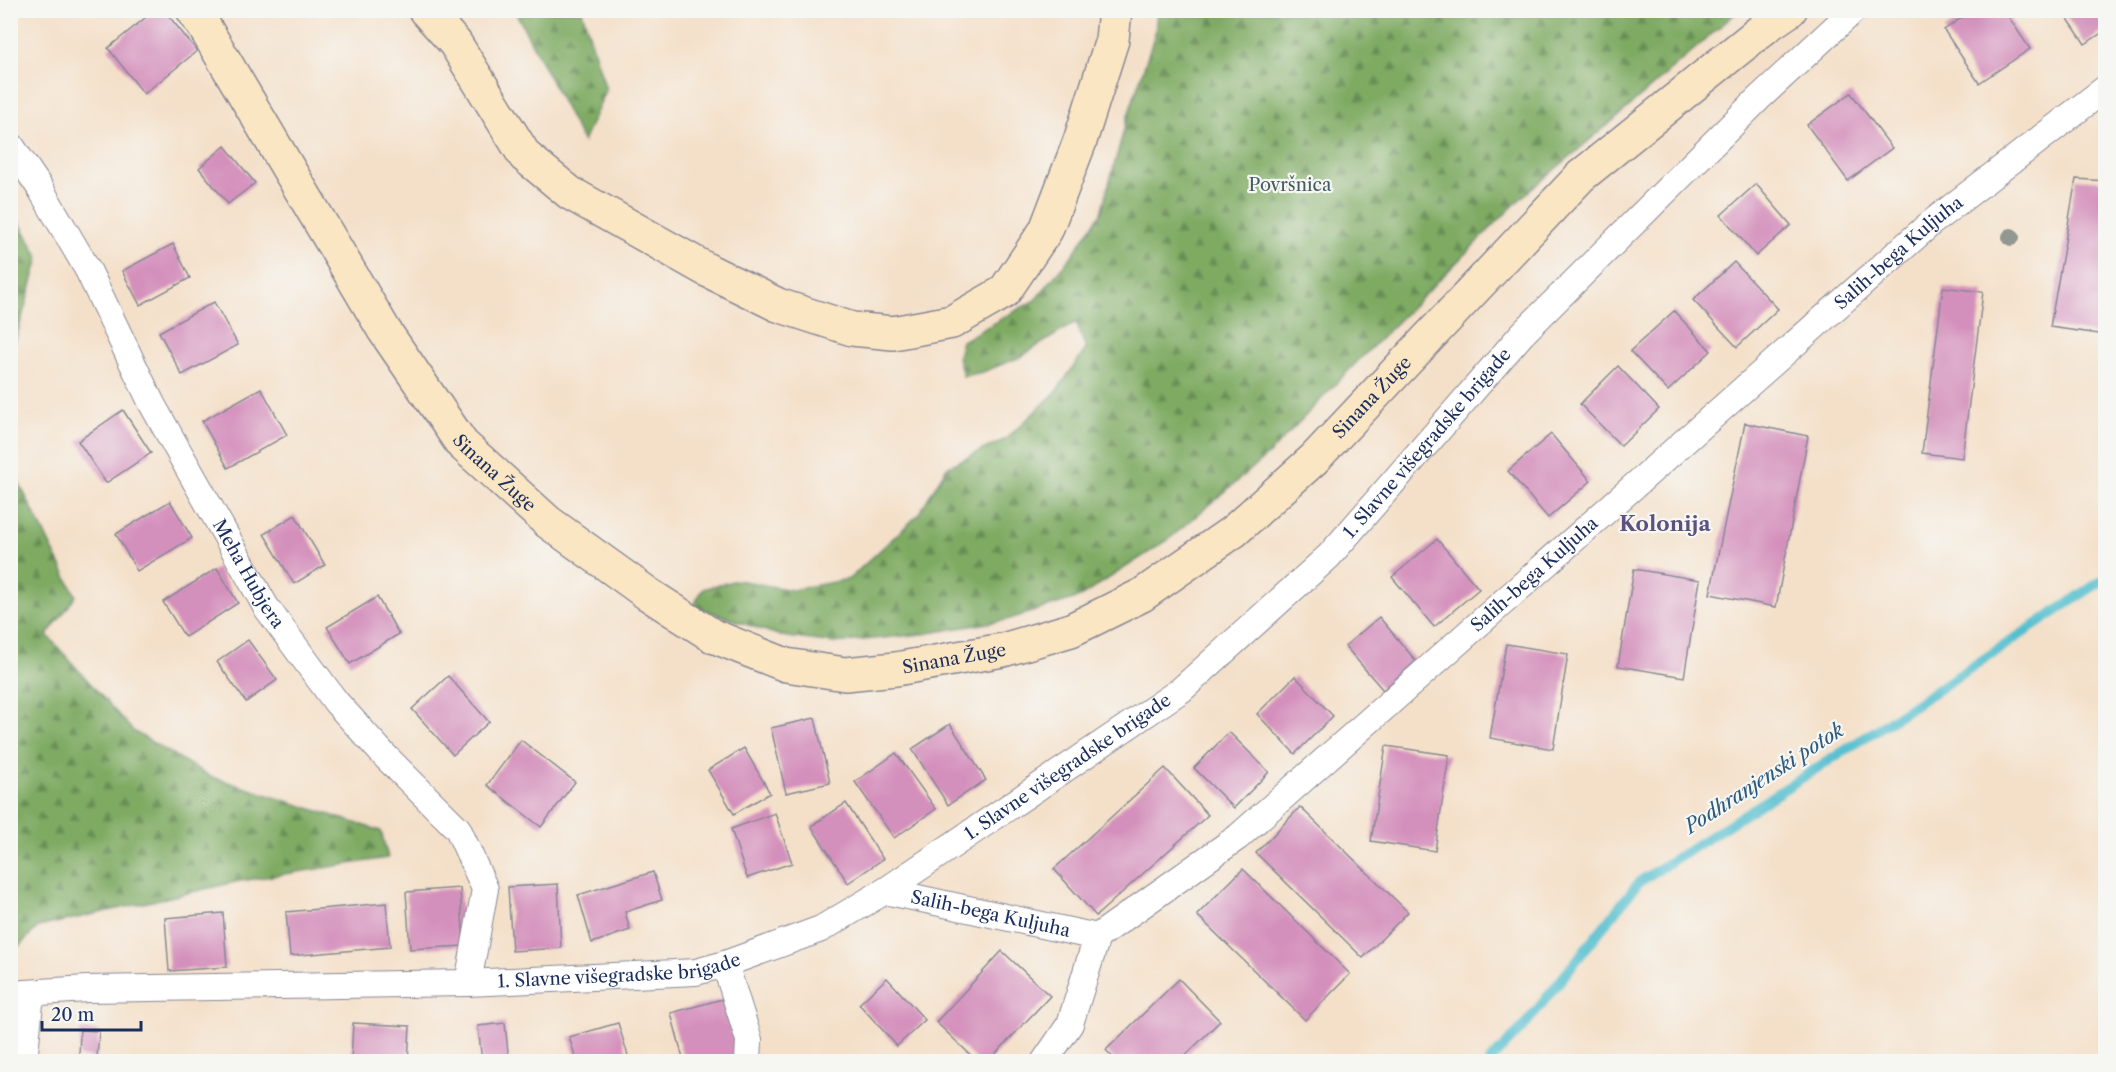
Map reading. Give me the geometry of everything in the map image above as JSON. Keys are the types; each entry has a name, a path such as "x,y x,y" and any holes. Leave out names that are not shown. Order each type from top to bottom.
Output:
{"main road":[{"name":"Sinana Žuge","path":"193,10 384,330 462,444 548,522 648,594 713,636 786,665 845,674 896,669 1003,650 1071,630 1142,595 1234,531 1314,459 1581,176 1768,25 1790,10"},
{"path":"425,10 455,44 525,156 570,193 709,271 778,305 852,329 893,333 952,322 1004,292 1046,230 1080,141 1112,40 1115,10"}],"street":[{"name":"1. Slavne višegradske brigade","path":"21,994 87,989 468,983 696,972 726,964 821,929 885,891 1181,690 1321,564 1522,334 1759,98 1854,10"},
{"name":"Salih-bega Kuljuha","path":"1044,1062 1070,1024 1097,937 1238,837 1930,223 2106,88"},
{"name":"Meha Hubjera","path":"10,144 40,188 88,270 152,404 266,607 336,702 384,755 458,829 485,889 468,983"},
{"name":"Salih-bega Kuljuha","path":"885,891 1097,937"},
{"path":"726,964 749,1040 748,1062"},
{"path":"21,994 24,1062"}],"green space":[{"path":"515,11 582,11 606,90 583,142"},
{"name":"Površnica","path":"1157,11 1738,11 1521,198 1349,370 1269,454 1168,540 1080,597 1006,620 923,634 834,643 781,636 693,606 703,589 737,580 792,590 849,579 918,515 947,467 1006,439 1055,393 1086,349 1076,322 1020,357 983,372 963,376 958,356 962,341 1035,300 1071,257 1101,213 1126,122 1155,34"},
{"path":"11,206 39,258 12,352 16,477 76,596 47,635 133,731 209,776 381,831 388,858 240,881 38,927 11,954"}],"building":[{"path":"155,10 164,10 197,51 144,94 108,48"},
{"path":"1973,10 2004,10 2030,49 1979,83 1944,30"},
{"path":"2062,10 2106,10 2106,30 2085,44"},
{"path":"1851,93 1892,148 1848,181 1807,125"},
{"path":"225,146 255,183 228,204 199,168"},
{"path":"2076,179 2106,181 2106,335 2050,327"},
{"path":"1756,184 1791,225 1756,256 1721,215"},
{"path":"173,244 190,278 140,305 122,271"},
{"path":"1734,262 1778,309 1737,347 1693,300"},
{"path":"1943,287 1983,292 1962,458 1922,453"},
{"path":"214,302 238,345 182,375 159,332"},
{"path":"1674,311 1711,351 1668,391 1630,351"},
{"path":"1618,366 1659,409 1621,446 1580,404"},
{"path":"261,388 287,435 228,468 202,421"},
{"path":"123,410 151,453 106,483 78,441"},
{"path":"1745,423 1808,436 1776,607 1710,594"},
{"path":"1551,434 1591,481 1548,518 1508,471"},
{"path":"170,501 192,538 137,571 116,534"},
{"path":"295,515 325,565 294,584 264,534"},
{"path":"1437,539 1479,589 1434,627 1392,577"},
{"path":"217,568 238,603 185,637 163,602"},
{"path":"1634,569 1700,580 1684,677 1618,666"},
{"path":"377,597 399,634 350,664 327,627"},
{"path":"1379,617 1416,661 1383,690 1345,646"},
{"path":"248,640 277,680 246,702 217,662"},
{"path":"1506,644 1568,654 1553,749 1490,738"},
{"path":"448,676 489,722 453,755 412,709"},
{"path":"1295,676 1333,716 1295,754 1257,714"},
{"path":"815,718 830,783 786,793 771,728"},
{"path":"950,724 986,780 948,805 912,749"},
{"path":"1229,732 1269,772 1234,808 1194,768"},
{"path":"521,740 575,782 541,827 487,785"},
{"path":"1386,746 1449,755 1435,851 1371,841"},
{"path":"744,748 770,793 734,814 708,770"},
{"path":"896,753 936,809 894,838 855,782"},
{"path":"1165,768 1208,815 1096,916 1054,869"},
{"path":"846,803 883,859 848,883 811,826"},
{"path":"1300,807 1408,912 1363,958 1256,853"},
{"path":"775,813 792,863 747,878 731,829"},
{"path":"1243,869 1350,974 1305,1020 1197,915"},
{"path":"653,872 662,900 625,912 630,930 592,943 578,895"},
{"path":"558,884 561,948 512,951 508,887"},
{"path":"460,888 464,946 410,949 406,892"},
{"path":"386,903 390,947 290,956 286,912"},
{"path":"223,913 227,967 169,971 165,918"},
{"path":"1002,951 1050,996 988,1062 978,1062 936,1022"},
{"path":"887,978 925,1020 897,1046 859,1004"},
{"path":"1179,979 1220,1021 1179,1062 1117,1062 1106,1050"},
{"path":"726,998 743,1058 731,1062 684,1062 671,1013"},
{"path":"353,1023 410,1026 408,1062 351,1062"},
{"path":"505,1023 509,1062 482,1062 478,1026"},
{"path":"618,1023 630,1062 577,1062 569,1037"},
{"path":"80,1030 99,1031 97,1058 79,1057"}],"waterway":[{"name":"Podhranjenski potok","path":"1489,1062 1524,1026 1639,882 1875,731 2106,578"}],"district":[{"name":"Kolonija","path":"1665,523"}]}
